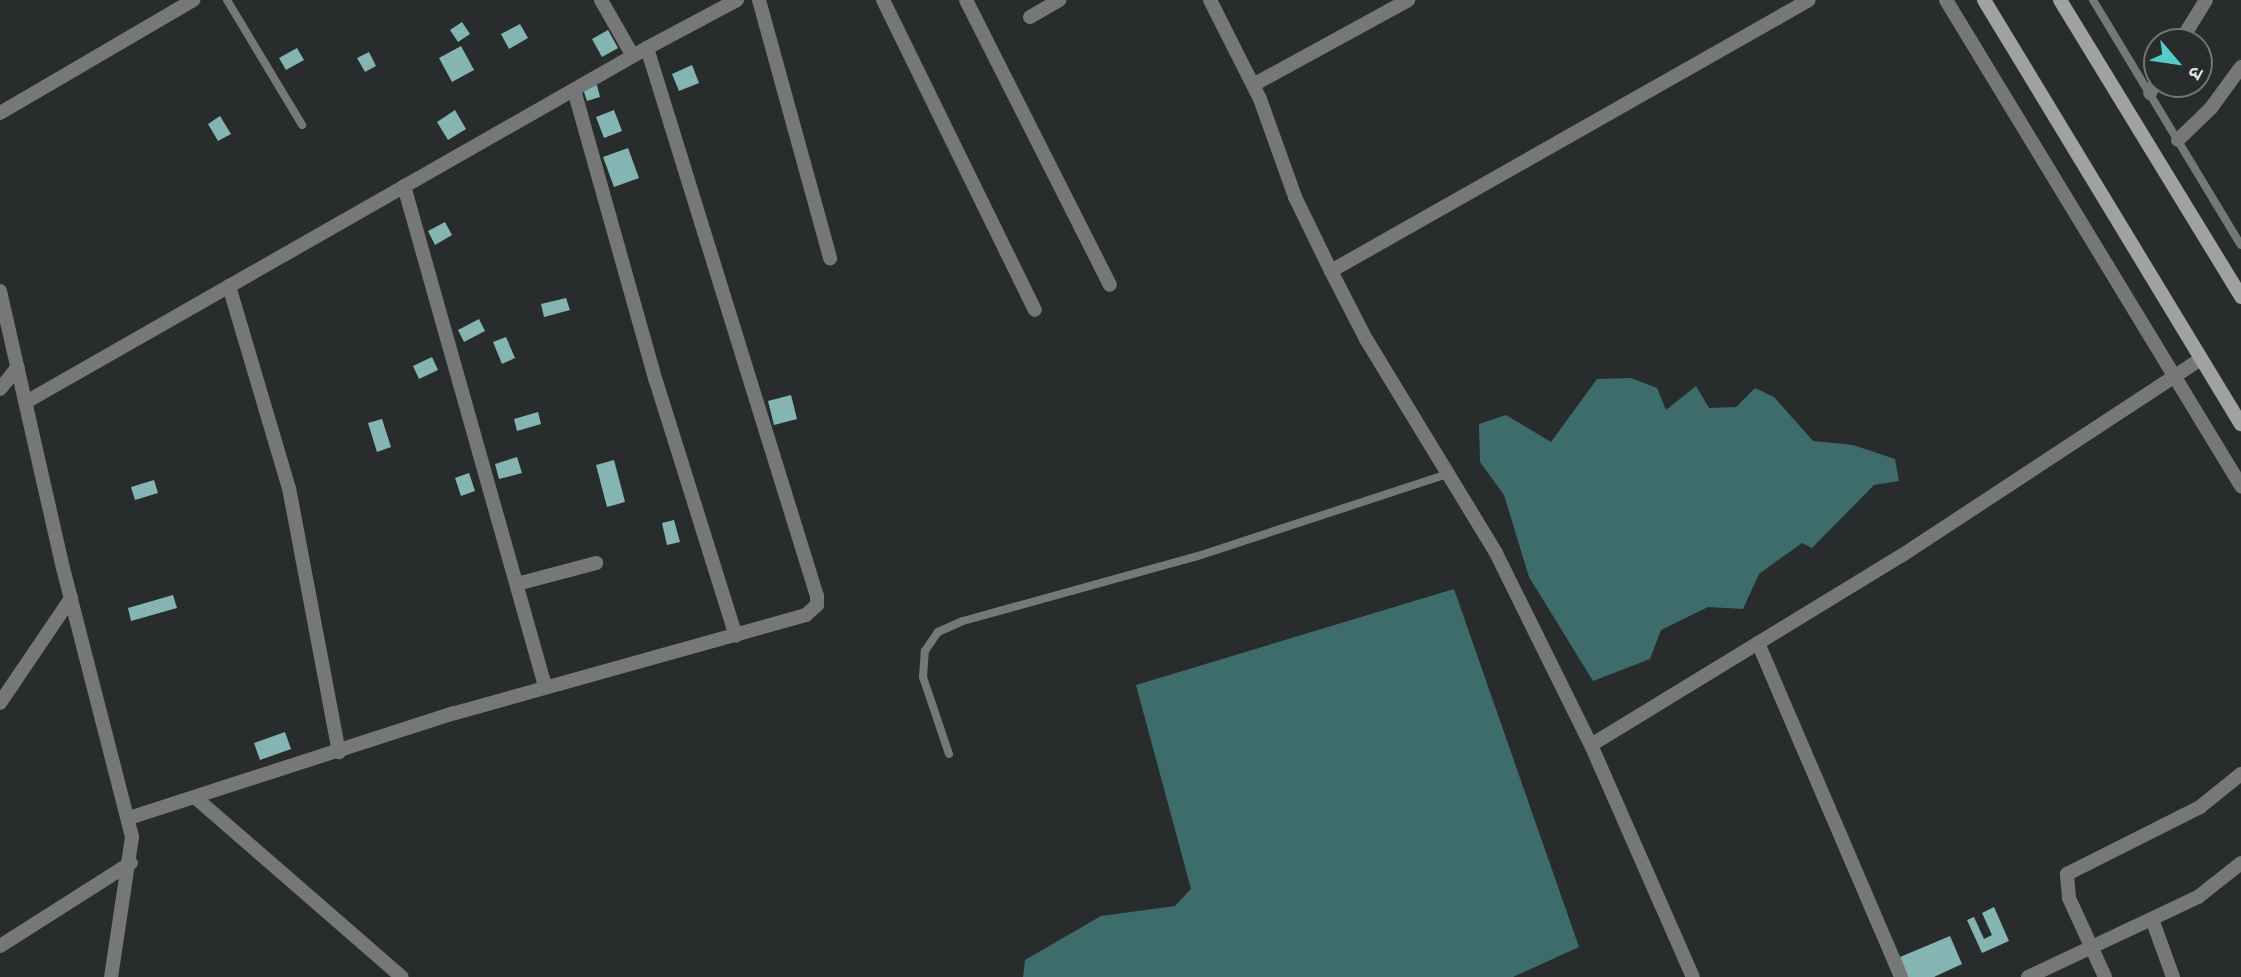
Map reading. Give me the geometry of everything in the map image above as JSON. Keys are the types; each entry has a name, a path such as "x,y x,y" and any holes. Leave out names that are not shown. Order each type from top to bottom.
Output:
{"street":[{"path":"0,113 194,0"},
{"path":"601,0 633,56"},
{"path":"26,402 647,48 737,0"},
{"path":"759,0 831,258"},
{"path":"883,0 1035,310"},
{"path":"966,0 1110,285"},
{"path":"1030,17 1059,0"},
{"path":"1210,0 1253,85 1295,197 1331,271 1387,375 1450,473 1496,553 1591,745 1693,977"},
{"path":"1253,85 1408,0"},
{"path":"1331,271 1809,0"},
{"path":"1946,0 2241,486"},
{"path":"1984,0 2241,424"},
{"path":"2060,0 2241,297"},
{"path":"2189,28 2206,0"},
{"path":"128,818 197,799 545,686 806,615 817,605 817,596 647,48"},
{"path":"2178,140 2211,108 2241,67"},
{"path":"574,90 656,381 736,636"},
{"path":"404,186 545,686"},
{"path":"229,286 289,488 339,752"},
{"path":"0,291 71,598 128,818 131,863 111,977"},
{"path":"1591,745 2058,456 2201,359"},
{"path":"0,389 18,367"},
{"path":"517,584 596,563"},
{"path":"0,704 71,598"},
{"path":"1758,643 1901,977"},
{"path":"2105,977 2068,898 2067,874 2200,807 2241,774"},
{"path":"197,799 402,977"},
{"path":"0,946 131,863"},
{"path":"2028,977 2198,897 2241,863"},
{"path":"2152,919 2173,977"}],"lane":[{"path":"227,0 302,125"},
{"path":"2093,0 2143,72"},
{"path":"2158,98 2178,140 2241,245"},
{"path":"949,754 923,677 925,651 938,632 963,621 1198,556 1450,473"}],"water":[{"path":"1631,378 1657,388 1666,410 1696,386 1709,408 1736,407 1755,388 1774,397 1813,441 1853,445 1895,459 1899,481 1874,485 1812,548 1802,543 1759,574 1743,609 1708,607 1661,630 1650,659 1593,681 1529,577 1504,495 1480,462 1479,424 1506,415 1551,442 1597,379"},
{"path":"1454,589 1579,947 1513,977 1023,977 1025,960 1101,916 1175,906 1191,889 1136,685"}],"building":[{"path":"462,22 470,34 458,42 450,30"},
{"path":"520,24 528,38 509,49 501,34"},
{"path":"608,30 618,48 602,57 592,39"},
{"path":"461,46 474,70 452,82 439,58"},
{"path":"297,48 304,60 286,70 279,58"},
{"path":"369,52 376,66 365,72 357,58"},
{"path":"692,65 699,83 679,91 672,74"},
{"path":"597,85 600,97 587,101 583,89"},
{"path":"455,110 466,129 448,140 437,122"},
{"path":"614,110 622,131 604,138 596,117"},
{"path":"220,116 231,134 218,141 208,124"},
{"path":"628,148 639,178 614,187 603,157"},
{"path":"445,222 452,235 435,245 428,231"},
{"path":"566,298 570,310 544,317 541,304"},
{"path":"479,319 485,331 464,342 458,330"},
{"path":"506,337 515,358 502,364 493,342"},
{"path":"432,357 438,370 419,379 413,366"},
{"path":"791,395 797,419 774,425 768,401"},
{"path":"538,412 541,424 517,431 514,419"},
{"path":"382,419 391,447 377,452 368,423"},
{"path":"517,457 522,473 499,479 495,464"},
{"path":"614,460 625,502 607,507 596,465"},
{"path":"469,473 475,491 461,496 455,478"},
{"path":"154,480 158,493 135,500 131,487"},
{"path":"674,520 680,542 667,545 662,523"},
{"path":"173,595 177,608 131,621 128,608"},
{"path":"285,732 291,749 260,760 254,743"},
{"path":"1994,907 2009,941 1982,953 1967,920 1974,917 1984,939 1992,935 1982,913"},
{"path":"1950,936 1962,964 1934,977 1908,977 1900,957"}]}
